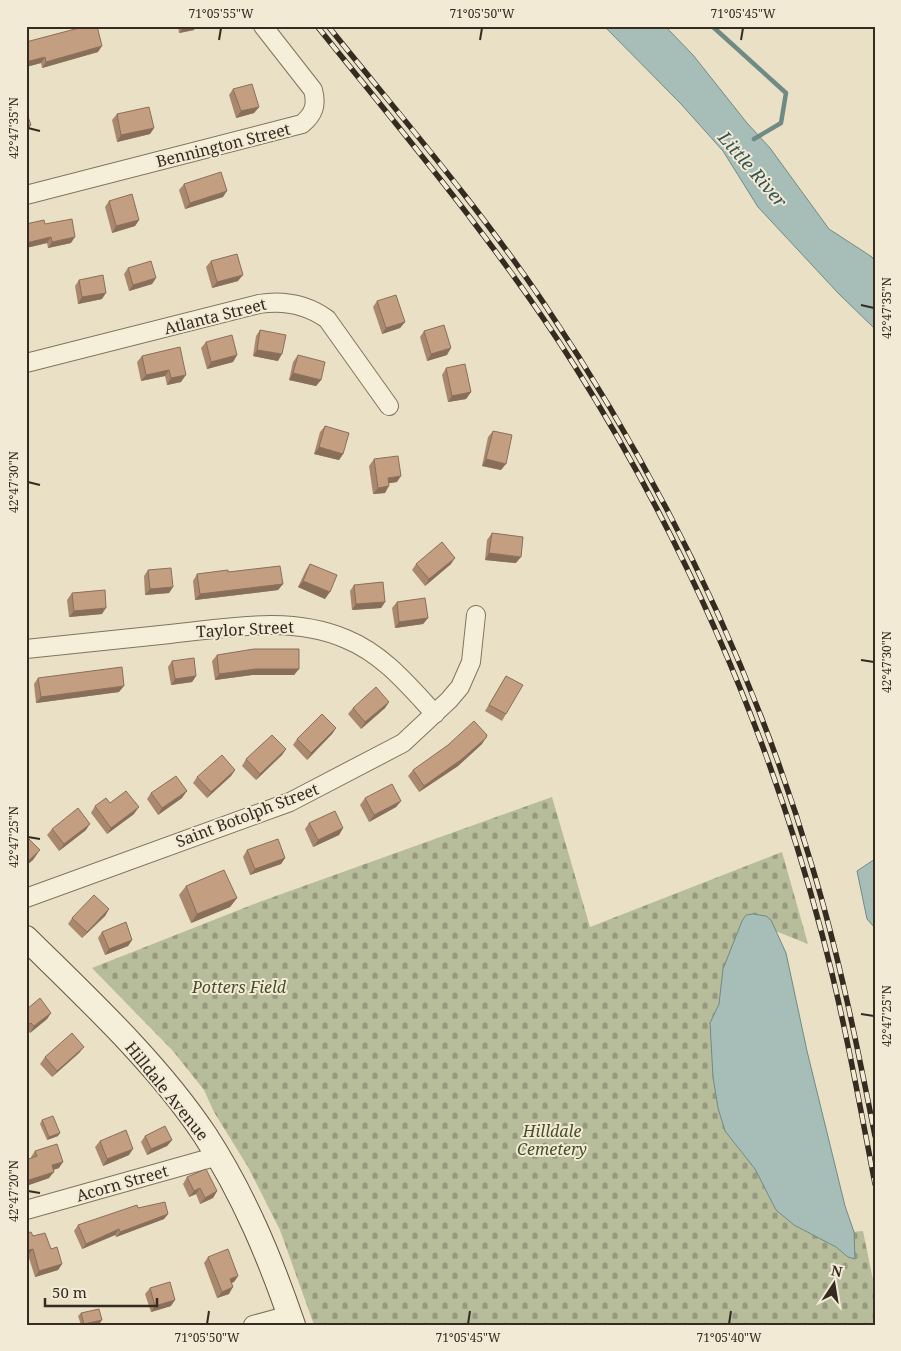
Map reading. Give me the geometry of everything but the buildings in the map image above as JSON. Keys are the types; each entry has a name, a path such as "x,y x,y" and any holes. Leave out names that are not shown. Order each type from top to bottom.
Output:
{"main road":[{"name":"Hilldale Avenue","path":"26,938 88,1000 168,1086 218,1156 265,1248 291,1320"}],"street":[{"name":"Bennington Street","path":"26,195 302,124 310,118 314,109 316,100 313,90 263,26"},
{"name":"Atlanta Street","path":"26,363 259,304 287,302 316,311 327,319 389,406"},
{"name":"Saint Botolph Street","path":"26,898 290,802 403,743 450,700 466,675 471,662 475,638 476,615"},
{"name":"Taylor Street","path":"26,648 244,626 285,624 303,626 347,639 367,651 392,668 435,714"},
{"name":"Acorn Street","path":"26,1210 218,1156"},
{"path":"253,1325 291,1320"}],"green space":[{"name":"Hilldale Cemetery","path":"552,797 590,927 782,852 808,944 756,923 839,1233 863,1231 875,1290 875,1325 314,1325 280,1230 248,1167 214,1112 204,1090 173,1051 92,968 262,901"}],"water":[{"name":"Little River","path":"604,26 665,26 693,55 747,123 770,148 829,229 872,257 875,262 875,329 838,293 758,207 723,151 681,104"},
{"path":"875,859 875,928 867,919 857,871"},
{"path":"746,915 766,916 771,920 786,953 807,1051 845,1206 854,1232 855,1259 848,1257 836,1247 794,1225 776,1210 755,1169 725,1131 718,1108 713,1077 710,1023 719,1004 723,969 742,921"}],"waterway":[{"path":"712,26 786,93 781,123 754,139"}],"railway":[{"path":"317,26 483,234 545,321 614,432 652,500 687,569 720,640 750,712 801,859 837,996 875,1184"},
{"path":"328,26 467,198 545,305 627,438 665,506 700,575 762,718 812,866 839,967 875,1136"}],"park label":[{"name":"Potters Field","path":"239,987"}]}
